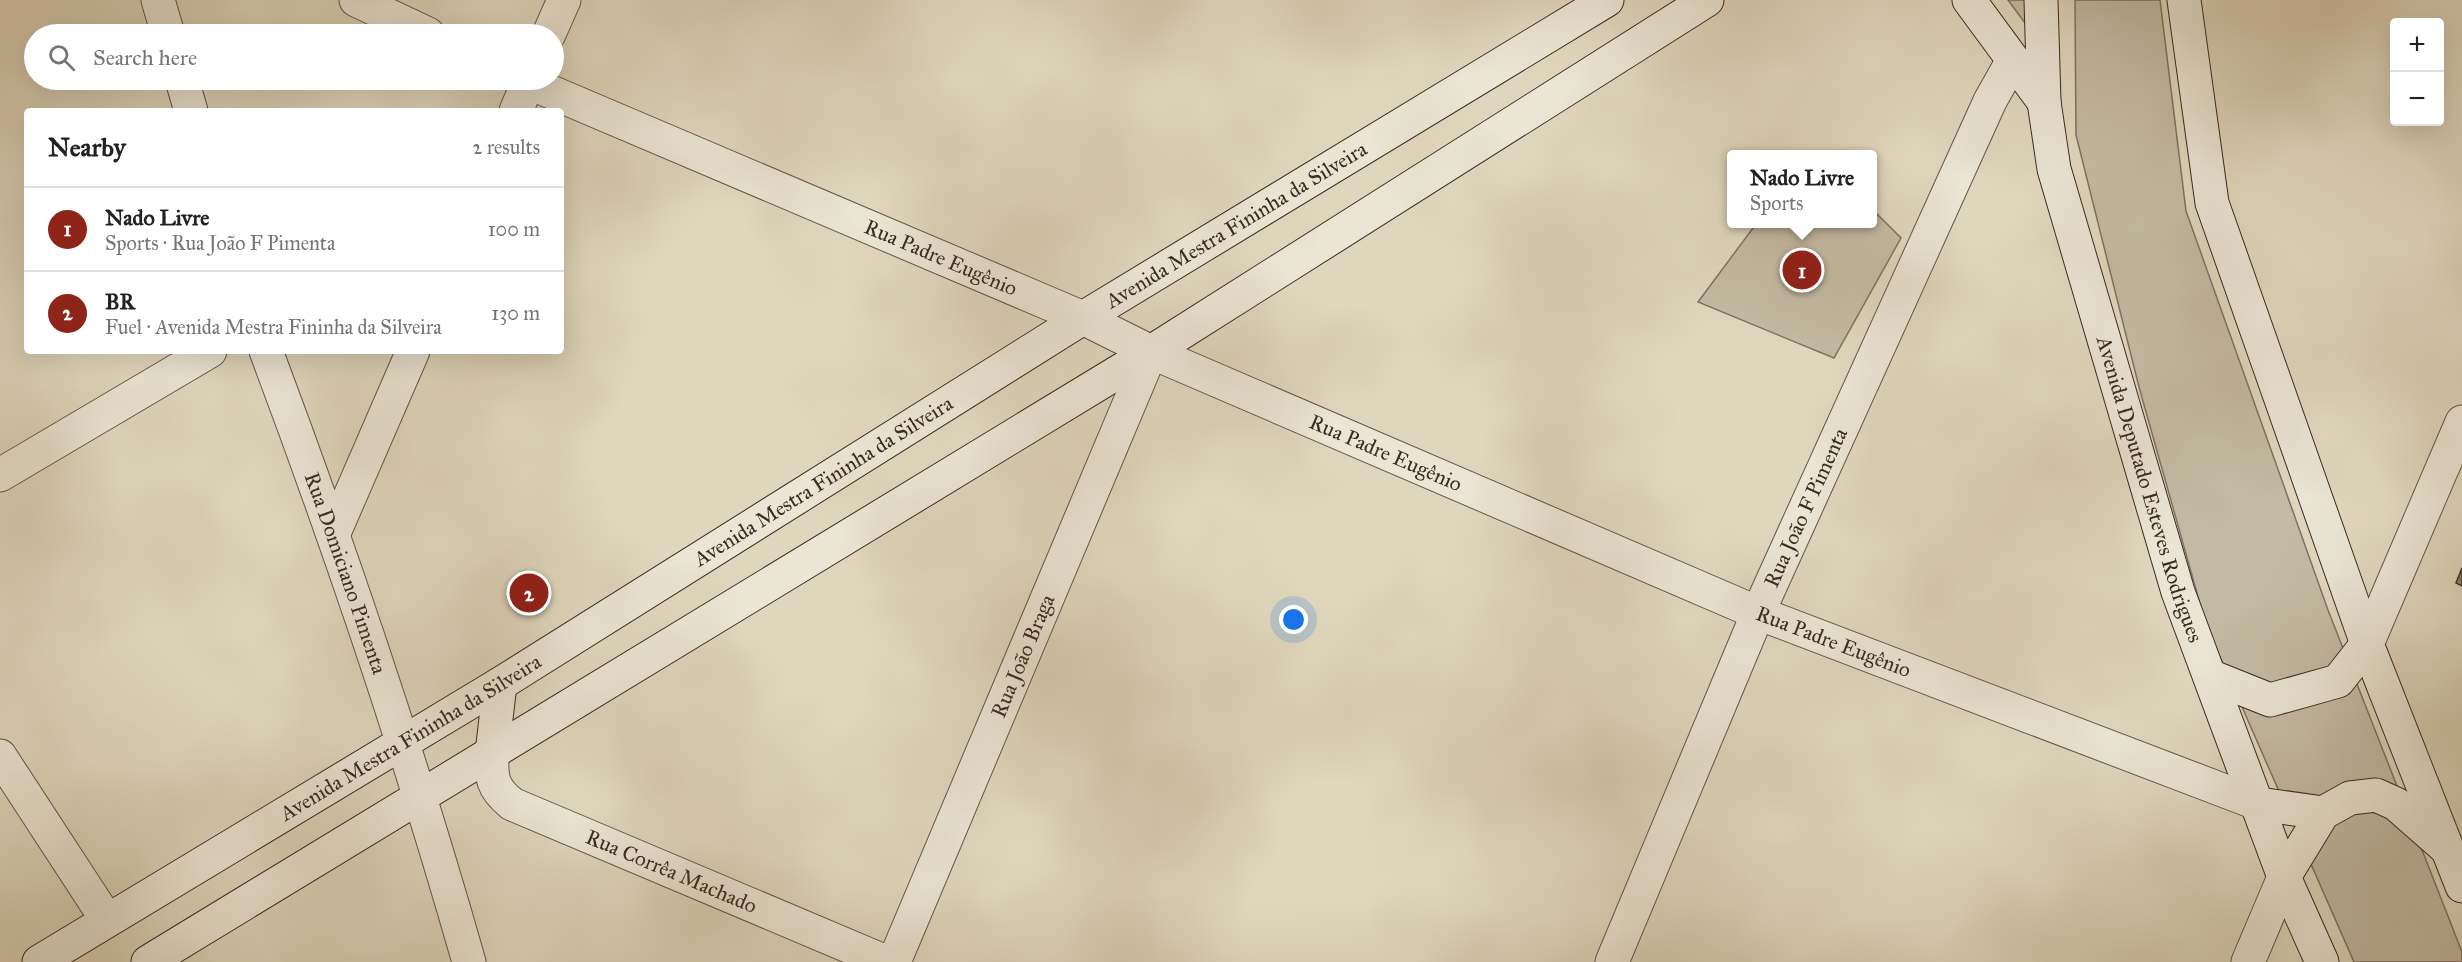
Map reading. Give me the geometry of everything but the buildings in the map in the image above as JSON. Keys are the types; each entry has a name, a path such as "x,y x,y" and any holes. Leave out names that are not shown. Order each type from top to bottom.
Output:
{"street":[{"path":"158,0 165,24"},
{"path":"356,0 408,24"},
{"path":"553,24 564,0"},
{"name":"Avenida Mestra Fininha da Silveira","path":"39,962 500,684 1083,318 1606,0"},
{"path":"148,962 1151,352 1707,0"},
{"path":"1969,0 2044,102"},
{"name":"Avenida Deputado Esteves Rodrigues","path":"2041,0 2044,102 2054,169 2178,592 2259,804 2284,877 2322,962"},
{"path":"2184,0 2212,203 2367,645 2462,886"},
{"name":"Rua João F Pimenta","path":"1612,962 1758,613 1990,101 2013,60"},
{"path":"185,90 190,108"},
{"name":"Rua Padre Eugênio","path":"529,90 1083,318 1151,352 1758,613 2259,804 2323,813"},
{"name":"Rua João Braga","path":"894,962 1151,352"},
{"path":"0,475 205,354"},
{"name":"Rua Domiciano Pimenta","path":"267,354 334,533 404,740 469,962"},
{"path":"334,533 412,354"},
{"path":"2210,676 2270,699 2338,681 2367,645 2462,422"},
{"name":"Rua Corrêa Machado","path":"500,684 491,780 498,793 512,804 886,962"},
{"path":"0,756 107,920"},
{"path":"2248,962 2284,877 2323,813 2350,798 2376,795 2396,804 2449,850"}],"shaded area":[{"path":"2008,0 2028,0 2028,27"},
{"path":"2075,0 2160,0 2186,211 2328,610 2462,952 2462,962 2354,962 2206,625 2139,387 2076,135"},
{"path":"1877,214 1901,238 1834,358 1698,302 1753,228 1877,228"}],"place":[{"name":"Nado Livre","path":"1802,270"},
{"name":"BR","path":"529,593"}]}
